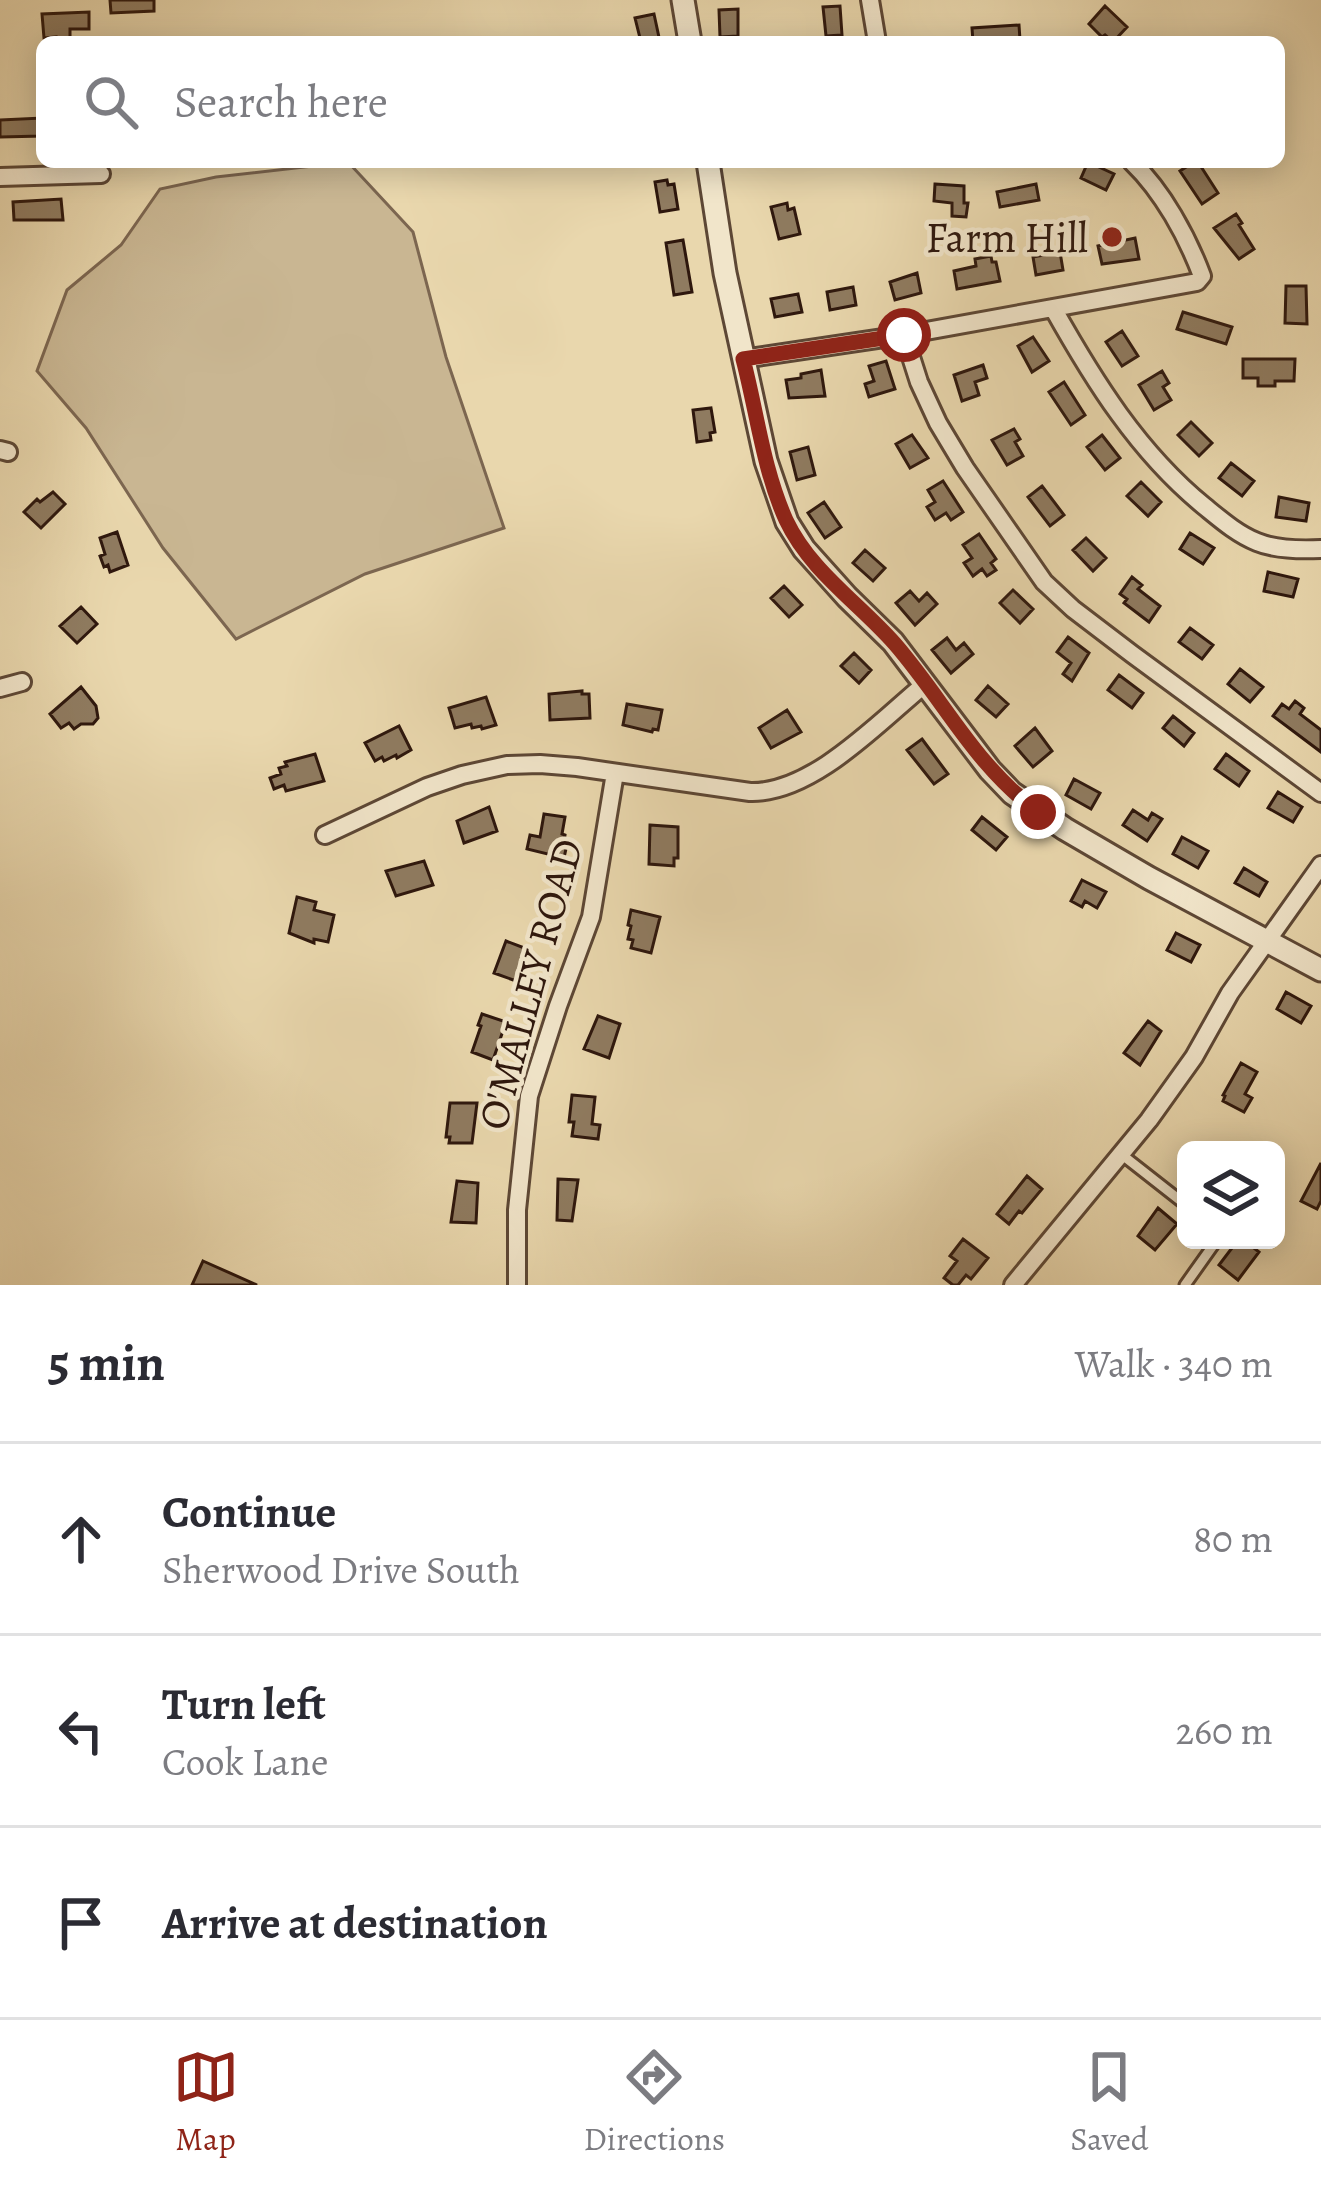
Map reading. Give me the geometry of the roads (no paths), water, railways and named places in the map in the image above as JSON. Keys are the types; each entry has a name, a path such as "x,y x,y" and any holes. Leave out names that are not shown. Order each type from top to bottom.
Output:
{"street":[{"path":"683,0 689,36"},
{"path":"870,0 876,36"},
{"path":"708,168 766,461 787,522 814,562 893,642 1012,793 1135,870 1321,970"},
{"path":"743,359 904,335 1197,281 1202,276 1190,244 1139,168"},
{"path":"0,177 101,174"},
{"path":"1052,308 1102,391 1185,490 1228,526 1259,544 1321,549"},
{"path":"904,335 938,423 1044,582 1117,643 1321,793"},
{"path":"0,688 22,682"},
{"path":"325,835 427,787 507,765 540,764 750,792 785,788 847,748 925,684"},
{"name":"O'MALLEY ROAD","path":"517,1285 517,1210 529,1096 587,935 615,773"},
{"path":"1012,1285 1194,1057 1230,994 1321,865"}],"lane":[{"path":"1121,1154 1177,1198"},
{"path":"1185,1285 1211,1249"}],"place":[{"name":"Farm Hill","path":"1112,237"}]}
